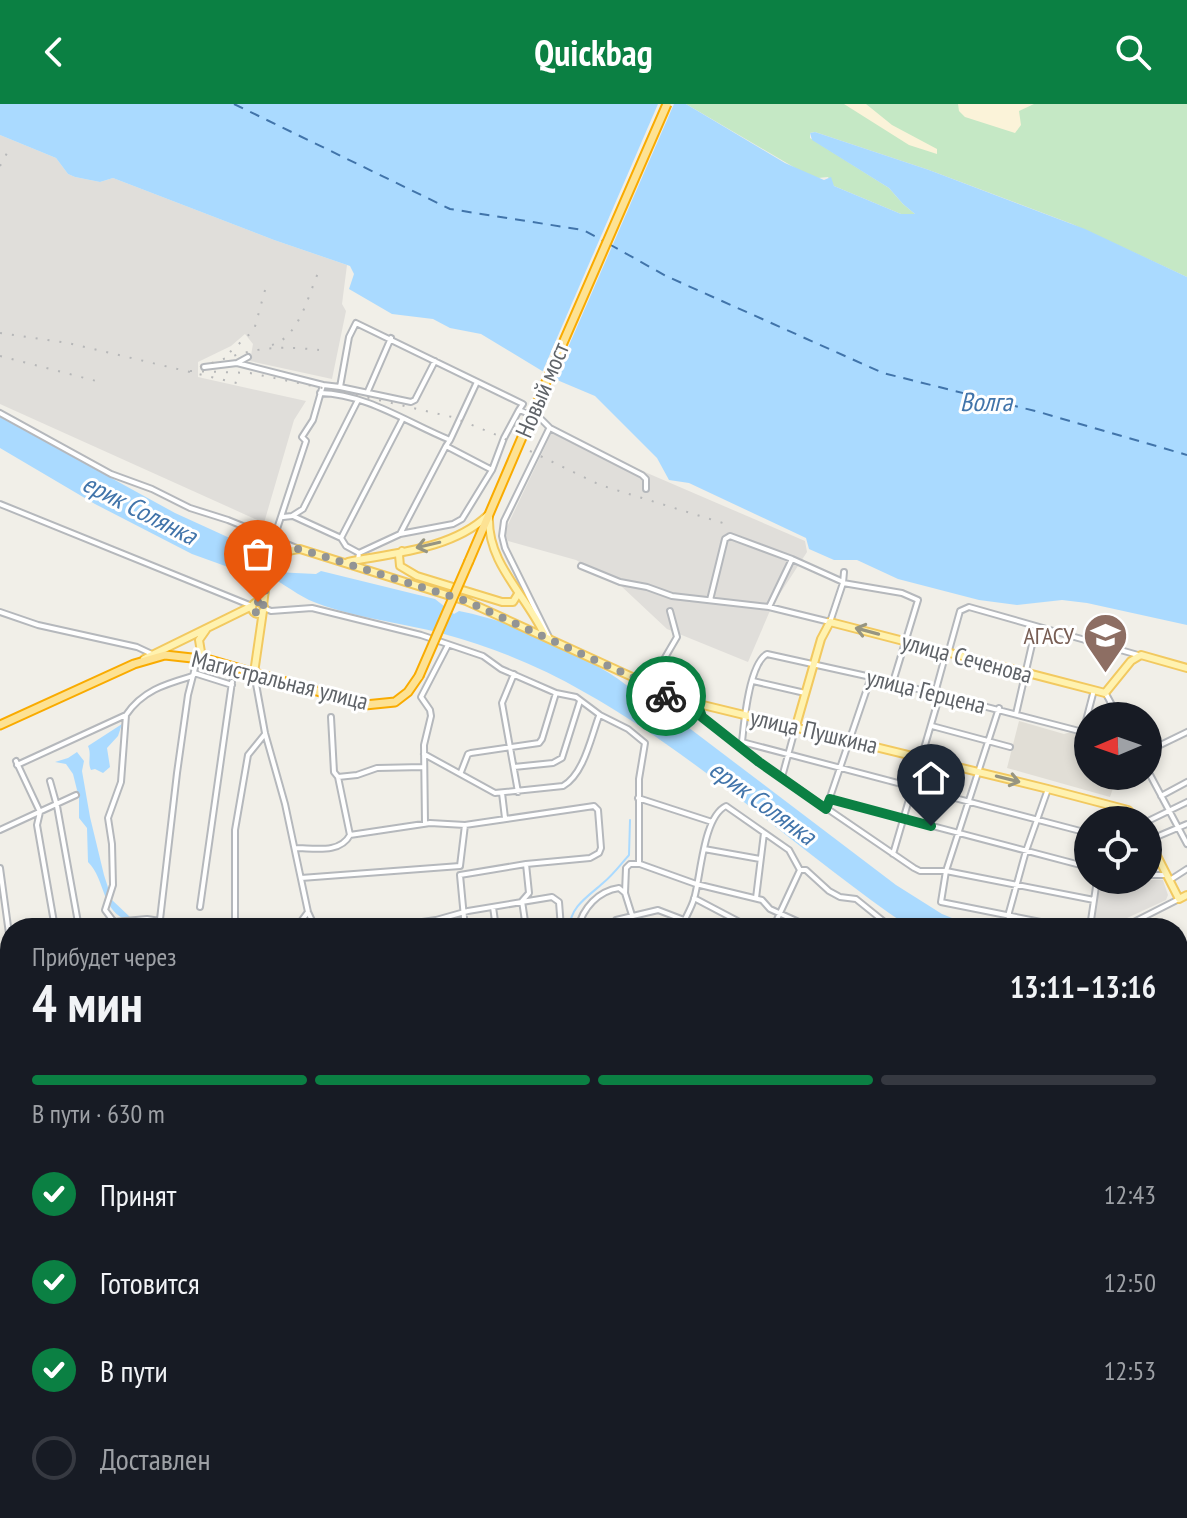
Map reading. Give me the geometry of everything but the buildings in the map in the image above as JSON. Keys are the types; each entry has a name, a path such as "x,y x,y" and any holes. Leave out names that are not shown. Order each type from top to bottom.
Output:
{"highway":[{"name":"Новый мост","path":"419,676 667,104"},
{"name":"Магистральная улица","path":"0,725 134,664 165,655 199,658 365,705 395,702 408,692 419,676"}],"main road":[{"path":"344,563 359,556 402,551 463,535 490,513"},
{"path":"490,513 491,543 518,594 546,636"},
{"path":"134,664 253,604 281,555 300,549"},
{"name":"улица Пушкина","path":"300,549 466,601 546,636 666,696 1112,806"},
{"path":"402,551 399,555 400,566 417,576 502,602 513,602 518,594"},
{"path":"254,673 266,584"},
{"path":"253,604 255,613 263,608"},
{"path":"796,726 825,627 830,622"},
{"name":"улица Сеченова","path":"830,622 1105,693"},
{"path":"199,658 199,640 212,626"},
{"path":"1105,693 1131,661 1141,655 1187,668"},
{"path":"1162,866 1179,899 1187,895"}],"street":[{"path":"292,516 341,538 359,556 400,534 449,525 462,519 492,470 504,438 523,404 391,338 354,323 340,387"},
{"path":"368,391 391,338"},
{"path":"237,363 248,357"},
{"path":"204,367 237,363 323,385 368,391 411,402 415,400 435,361"},
{"path":"400,534 477,382"},
{"path":"274,538 306,441 302,437 313,420 323,385"},
{"path":"320,393 358,400 403,419 492,470"},
{"path":"283,517 292,516 303,509 358,400"},
{"path":"519,410 540,418 550,428 642,475 646,479 646,489"},
{"path":"0,413 111,474 152,489 190,508 300,549"},
{"path":"341,538 403,419"},
{"path":"546,636 502,536 504,521 550,428"},
{"path":"0,504 253,604"},
{"path":"710,600 728,536 792,559 842,582 902,593 918,600 893,682"},
{"path":"274,538 280,546 281,555"},
{"path":"769,607 792,559"},
{"path":"581,566 620,582 688,600 769,607 830,622 844,572"},
{"path":"893,854 914,788 920,757 932,726 937,693 961,609 969,607 1141,655"},
{"path":"263,608 279,611 312,608 421,635 483,656 501,669 514,672 556,693 571,695 628,729 645,743 638,798 639,864"},
{"path":"649,685 677,637 670,611"},
{"path":"0,612 38,625 137,647 153,654"},
{"path":"1016,714 1036,627"},
{"path":"425,823 424,754 431,716 421,697 448,645"},
{"name":"улица Герцена","path":"753,681 761,657 769,654 999,708 1083,732 1094,690"},
{"path":"160,918 188,695 199,658"},
{"path":"514,672 502,703 518,792"},
{"path":"254,673 265,733 311,918"},
{"path":"53,918 37,825 40,812 16,763 126,715 142,696 194,674 232,684 200,907"},
{"path":"826,809 871,677"},
{"path":"740,744 753,681 805,693"},
{"path":"461,772 471,753 541,741 556,693"},
{"path":"1105,693 1110,702"},
{"path":"513,767 560,760 580,701"},
{"path":"697,703 700,715 759,762 920,871 946,871 1094,900"},
{"path":"999,708 946,871 941,902 1019,918"},
{"path":"109,918 105,906 112,895 112,844 108,818 121,782 126,715"},
{"path":"424,754 495,793 563,786 578,769 600,715"},
{"path":"295,848 338,847 347,842 350,835 338,777 334,772 331,717"},
{"path":"782,777 796,726"},
{"path":"932,726 1010,747"},
{"path":"1162,744 1187,732"},
{"path":"235,918 235,830 248,755 265,733"},
{"path":"740,744 1074,829"},
{"path":"338,777 377,768 424,767"},
{"path":"50,781 77,918"},
{"path":"1161,796 1187,782"},
{"path":"1008,916 1048,789"},
{"path":"1158,790 1187,844"},
{"path":"502,793 505,818"},
{"path":"0,830 76,795"},
{"path":"638,798 713,822"},
{"path":"830,799 1074,863"},
{"path":"1162,814 1187,802"},
{"path":"350,835 425,823 465,825 594,806 598,810 601,848 590,858 460,875"},
{"path":"622,918 661,910 685,918 694,898 713,822 721,808 726,806 789,850 800,870"},
{"path":"1162,834 1187,824"},
{"path":"464,918 460,866 465,825"},
{"path":"756,898 764,833"},
{"path":"704,849 760,859"},
{"path":"525,918 522,901 529,893 526,864"},
{"path":"632,918 625,893 626,868 630,864 756,898 770,909 791,918"},
{"path":"301,878 460,866"},
{"path":"0,868 2,906"},
{"path":"1162,876 1187,869"},
{"path":"778,918 800,870"},
{"path":"800,870 806,870 836,896 856,899 880,918"},
{"path":"581,918 583,912 606,890 619,888 625,893"},
{"path":"1091,918 1095,894"},
{"path":"447,918 493,906 556,898 561,918"},
{"path":"694,898 732,918"},
{"path":"1142,918 1179,899"},
{"path":"493,906 495,918"},
{"path":"304,918 308,912"}],"shaded area":[{"path":"0,135 56,158 68,174 75,177 100,182 113,178 347,265 342,304 346,311 332,379 250,361 253,344 245,334 231,346 198,362 198,377 306,401 294,420 264,523 0,404"},
{"path":"552,432 805,541 807,552 772,606 748,662 667,629 620,585 576,560 508,541 504,533"},
{"path":"1019,721 1064,734 1074,733 1074,787 1007,768"},
{"path":"1085,790 1112,790 1110,797"},
{"path":"1163,880 1168,895 1166,900 1127,918 1094,918 1098,894 1162,894"}],"green space":[{"path":"686,104 1187,104 1187,277 1072,224 929,170 815,132 810,133 810,138 889,188 915,214 901,214 834,186 828,177 818,178 802,172"}],"sand":[{"path":"844,104 866,104 892,125 937,149 937,154 909,145"},
{"path":"958,104 1034,104 1019,111 1021,125 1015,133 965,117 959,111"}],"water":[{"name":"Волга","path":"0,104 686,104 785,163 824,180 831,177 834,186 901,214 915,214 889,188 812,140 810,133 815,132 929,170 1085,229 1187,277 1187,625 1087,603 1062,600 1017,605 979,600 898,579 857,560 834,560 809,549 806,538 689,483 669,480 657,458 595,396 557,380 481,334 450,328 433,319 392,314 349,289 354,274 350,266 113,178 100,182 68,174 56,158 0,135"},
{"name":"ерик Солянка","path":"0,417 175,513 258,551 264,556 265,567 275,572 316,574 321,571 435,599 454,614 459,611 499,621 537,635 609,673 672,715 896,885 952,918 897,918 668,745 551,674 462,639 325,606 262,573 253,576 192,554 95,504 0,448"},
{"path":"122,724 118,736 107,748 110,767 103,773 91,770 88,746"},
{"path":"77,752 84,761 82,771 90,817 104,875 112,900 130,918 122,918 113,911 88,862 87,828 79,818 79,798 73,774 66,764 55,762"}],"pier":[{"path":"658,104 674,104 553,382 541,375"}],"waterway":[{"path":"572,918 577,908 629,855 630,820"}],"ferry route":[{"path":"234,104 450,209 583,230 604,241"},
{"path":"609,244 666,276 883,373 1039,412 1187,455"}],"railway":[{"path":"0,166 7,153"},
{"path":"272,345 281,341 296,325 318,273"},
{"path":"230,352 254,330 267,283"},
{"path":"0,333 68,343 245,385"},
{"path":"200,367 258,350 319,350"},
{"path":"0,356 104,383"},
{"path":"190,371 250,373 361,396 452,417 509,442"},
{"path":"530,451 600,485 726,524"}],"way so far":[{"path":"258,602 252,607 257,614 263,610 265,587 276,560 286,551 300,549 466,601 506,617 666,696"}],"place":[{"name":"АГАСУ","path":"1105,674"}],"route":[{"path":"666,696 697,703 702,717 826,809 830,799 931,826"}]}
